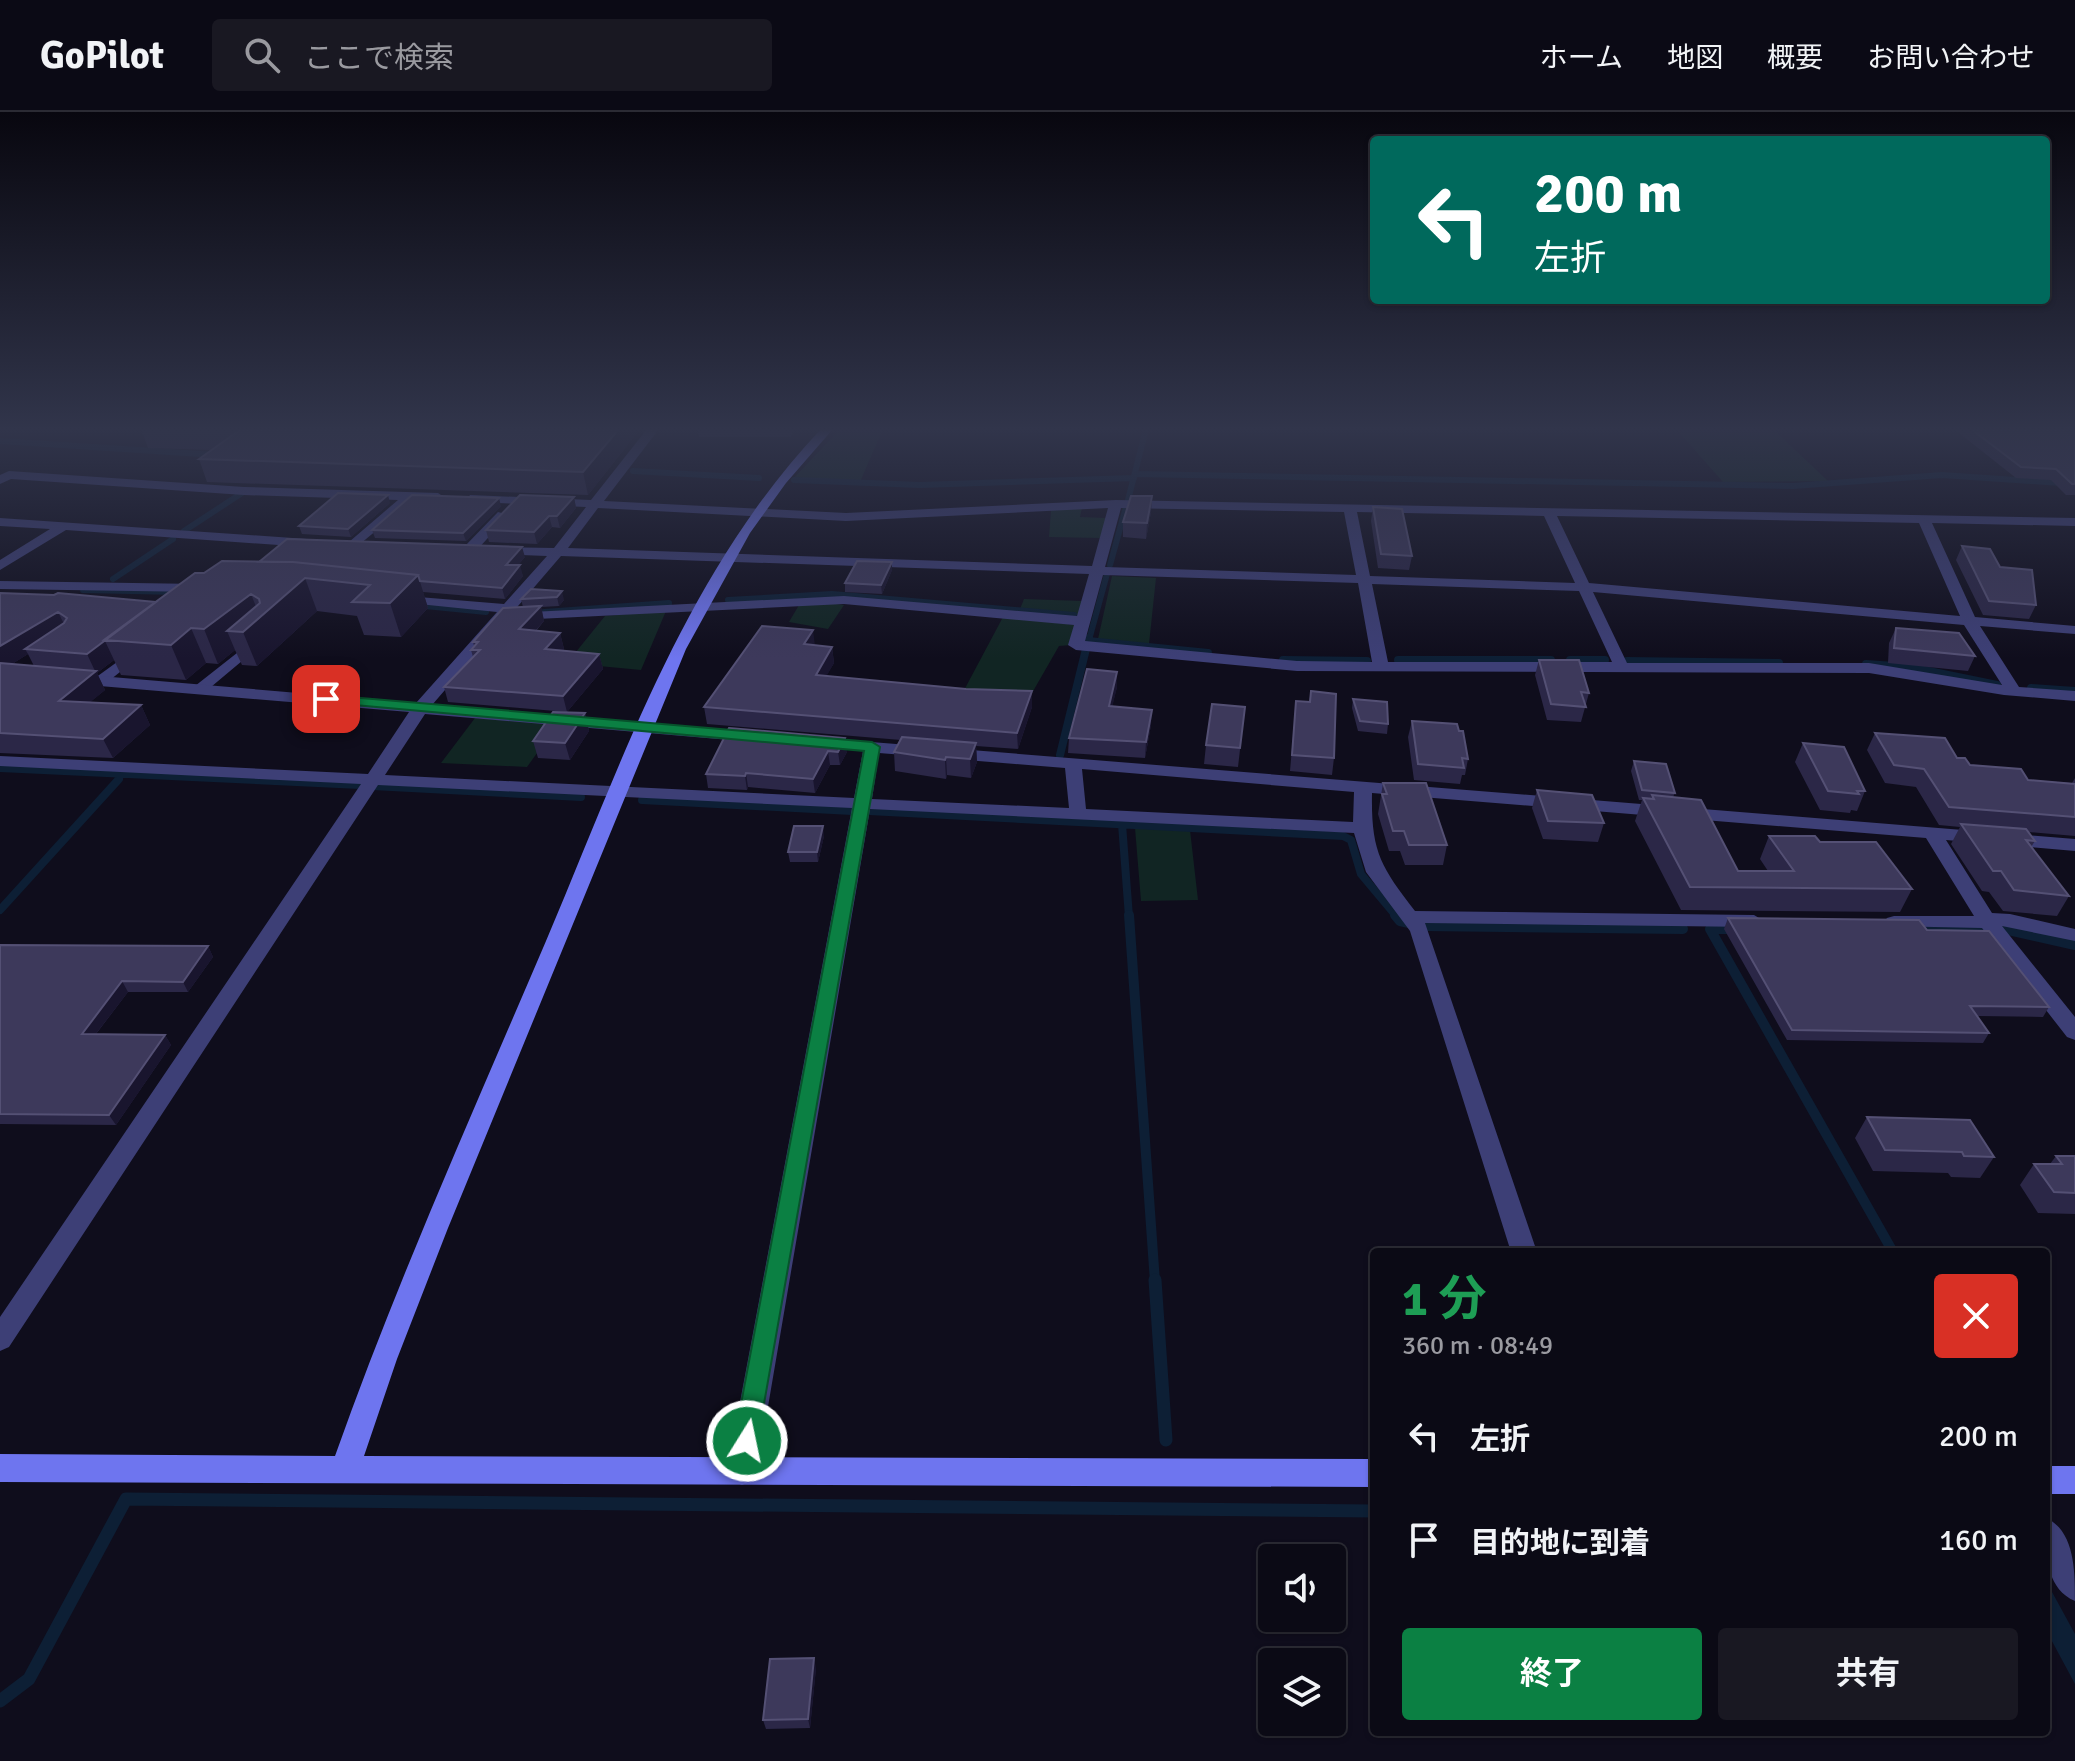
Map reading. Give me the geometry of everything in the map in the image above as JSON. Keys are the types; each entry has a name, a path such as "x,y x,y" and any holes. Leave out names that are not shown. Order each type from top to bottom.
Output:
{"street":[{"path":"341,544 396,506"},
{"path":"511,506 463,549 1583,587 2075,630"},
{"path":"0,1339 370,779 421,707 557,553 591,506"},
{"path":"657,506 846,517 1075,506"},
{"path":"345,1469 383,1359 645,727 699,606 724,559 759,506"},
{"path":"1115,506 1076,645 1266,665 1869,668 2014,691 2075,696"},
{"path":"1230,506 2075,522"},
{"path":"1350,508 1381,667"},
{"path":"1548,511 1621,666"},
{"path":"1924,520 1970,622 2014,691"},
{"path":"0,522 383,546"},
{"path":"0,566 64,526"},
{"path":"0,585 215,592"},
{"path":"383,596 504,613 844,600 1083,621"},
{"path":"55,677 765,738"},
{"path":"810,742 2075,845"},
{"path":"742,1471 872,747"},
{"path":"0,761 1362,828"},
{"path":"1073,762 1078,814"},
{"path":"1363,786 1362,828 1375,872 1420,930 1523,1248"},
{"path":"1932,833 1988,921 2075,1032"},
{"path":"1410,917 1775,921"},
{"path":"1866,921 2010,920 2075,935"},
{"path":"0,1468 1370,1473"},
{"path":"2050,1480 2075,1480"},
{"path":"2050,1540 2075,1585"}],"lane":[{"path":"197,606 215,592"},
{"path":"200,689 264,635"},
{"path":"100,681 148,643"}],"green space":[{"path":"1082,508 1080,517 1107,518 1100,538 1049,537 1051,510"},
{"path":"1112,576 1156,578 1149,644 1098,639"},
{"path":"1024,599 1083,601 1079,615 1020,609"},
{"path":"799,605 844,605 828,629 789,622"},
{"path":"666,611 641,670 567,663 605,616"},
{"path":"1003,617 1076,625 1071,645 1059,646 1028,700 962,694"},
{"path":"475,718 558,724 527,767 441,763"},
{"path":"1135,828 1190,830 1198,900 1141,901"}],"water":[{"path":"2050,1588 2075,1634 2075,1684 2050,1637"}],"building":[{"path":"323,506 375,506 348,529 299,526"},
{"path":"399,506 491,506 463,533 372,530"},
{"path":"509,506 566,506 557,516 549,516 534,532 486,530"},
{"path":"1128,506 1150,506 1147,523 1123,522"},
{"path":"1373,507 1402,509 1412,556 1381,554"},
{"path":"287,539 522,547 506,565 520,565 502,588 420,581 418,575 293,562 259,562"},
{"path":"1962,546 1990,549 2000,567 2032,570 2036,605 1989,601"},
{"path":"222,561 293,562 418,575 390,603 352,602 370,585 305,578 243,632 227,631 260,603 251,594 204,629 191,628 171,645 104,640 195,573 204,573"},
{"path":"857,561 892,562 881,585 845,583"},
{"path":"531,589 562,591 557,597 521,599"},
{"path":"0,593 58,593 156,602 87,654 25,649 64,623 67,618 58,612 0,646"},
{"path":"541,606 519,629 560,633 545,649 599,654 563,696 444,687 480,650 471,650 478,642 473,642 503,608"},
{"path":"762,626 813,630 804,644 832,647 816,675 966,689 1032,691 1017,733 704,707"},
{"path":"1896,628 1959,633 1975,656 1894,648"},
{"path":"1539,660 1579,660 1589,693 1581,692 1586,707 1551,704"},
{"path":"0,663 96,671 59,701 141,705 103,739 0,733"},
{"path":"1087,669 1117,672 1109,706 1152,710 1146,742 1069,738"},
{"path":"1311,691 1336,694 1334,758 1292,755 1296,701 1310,702"},
{"path":"1353,699 1387,702 1388,724 1360,721"},
{"path":"1212,704 1245,707 1240,748 1206,745"},
{"path":"553,712 585,713 565,743 533,741"},
{"path":"1412,721 1457,724 1459,731 1463,731 1468,759 1462,758 1464,768 1418,764"},
{"path":"729,728 845,738 838,752 828,751 813,779 746,773 745,776 706,774"},
{"path":"1875,733 1945,738 1957,758 1965,758 1970,765 2021,769 2028,780 2075,784 2075,817 1949,807 1924,769 1894,765"},
{"path":"902,737 976,743 970,759 946,757 945,760 894,752"},
{"path":"1803,743 1844,747 1865,791 1857,791 1859,794 1828,791"},
{"path":"1634,761 1666,764 1675,793 1642,790"},
{"path":"1383,783 1426,783 1447,845 1409,845 1404,831 1393,831 1382,794 1387,794"},
{"path":"1537,790 1592,795 1604,823 1548,821"},
{"path":"1652,795 1701,800 1738,871 1794,871 1769,836 1815,836 1820,842 1876,842 1912,889 1690,887 1643,798 1654,799"},
{"path":"1961,824 2026,829 2035,841 2026,840 2069,896 2014,890 2001,871 1993,871"},
{"path":"794,826 823,826 817,852 788,852"},
{"path":"1728,918 1919,920 1927,930 1989,931 2049,1007 1970,1006 1989,1033 1792,1030"},
{"path":"0,945 208,946 183,982 122,981 82,1034 165,1035 109,1115 0,1114"},
{"path":"1867,1117 1970,1120 1994,1157 1964,1156 1962,1152 1885,1150"},
{"path":"2056,1156 2075,1156 2075,1193 2054,1192 2034,1164 2062,1164"},
{"path":"814,1658 808,1719 763,1720 770,1659"}],"waterway":[{"path":"184,531 222,506"},
{"path":"1110,565 1126,507"},
{"path":"113,579 173,539"},
{"path":"1089,640 1107,574"},
{"path":"83,590 181,592"},
{"path":"728,600 832,594 1074,615"},
{"path":"544,612 669,603"},
{"path":"415,605 486,612"},
{"path":"1088,641 1208,653"},
{"path":"1060,755 1086,649"},
{"path":"1283,660 1367,661"},
{"path":"1398,660 1551,660"},
{"path":"1570,660 1605,660"},
{"path":"1627,661 1779,663"},
{"path":"1866,664 1909,667 1997,685"},
{"path":"2031,688 2075,691"},
{"path":"0,768 360,785"},
{"path":"0,910 119,779"},
{"path":"373,786 581,797"},
{"path":"642,800 852,811"},
{"path":"869,811 1122,824"},
{"path":"1122,824 1343,836 1351,840 1361,874 1397,917"},
{"path":"1122,824 1129,917"},
{"path":"1129,915 1155,1282"},
{"path":"1395,915 1400,921 1409,923"},
{"path":"1424,926 1683,929"},
{"path":"1915,929 1987,928"},
{"path":"1736,929 1710,929 1891,1248"},
{"path":"2004,929 2075,945"},
{"path":"1155,1280 1166,1440"},
{"path":"0,1701 29,1679 126,1499 1370,1511"}],"route":[{"path":"326,699 872,747 747,1441"}]}
